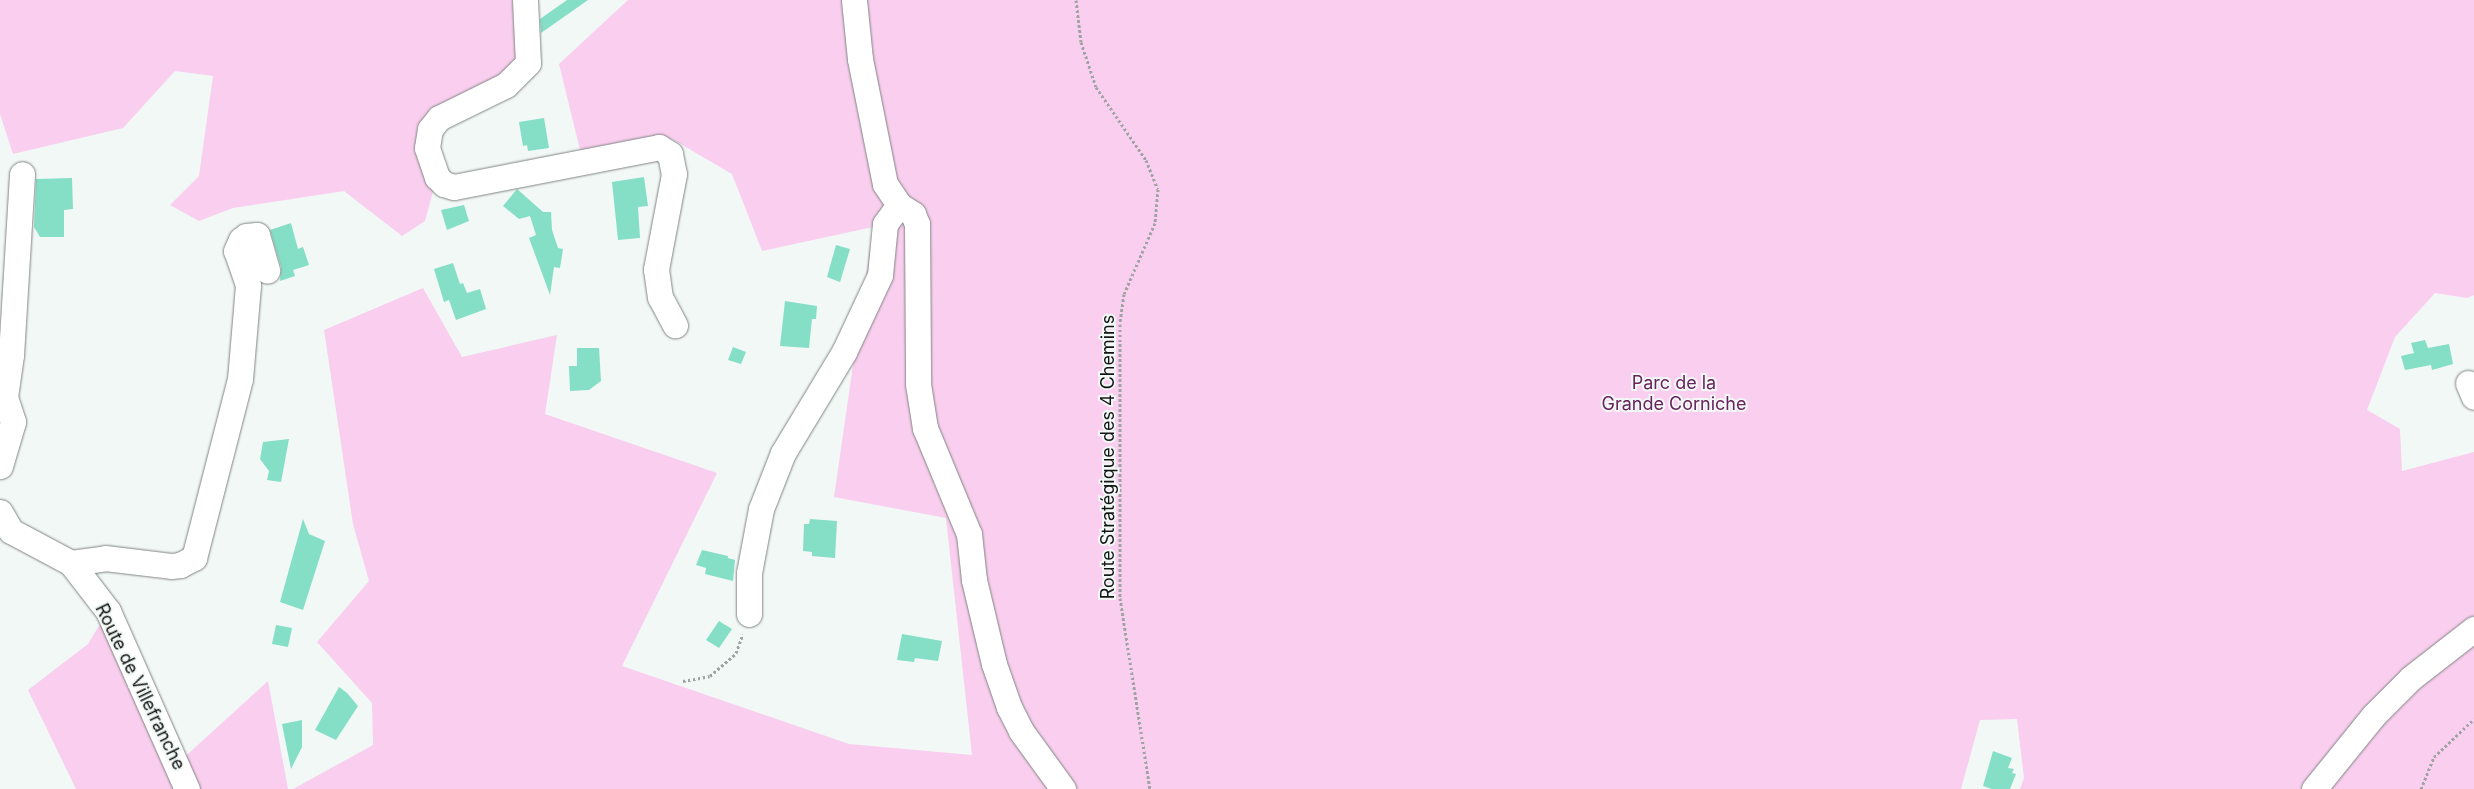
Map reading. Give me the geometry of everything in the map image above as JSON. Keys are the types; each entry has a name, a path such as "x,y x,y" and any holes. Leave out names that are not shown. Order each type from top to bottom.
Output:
{"street":[{"path":"525,0 528,63 521,72 506,84 439,118 430,128 427,148 437,177 444,184 454,187 659,147 670,154 674,174 656,269 660,297 675,325"},
{"path":"854,0 860,59 885,184 899,205 913,214 917,224 918,384 925,428 966,524 970,539 973,574 981,612 1009,707 1021,731 1063,789"},
{"path":"0,466 13,422 2,394 11,355 22,174"},
{"path":"749,614 749,572 761,509 783,453 844,352 880,275 885,224 899,205"},
{"path":"70,563 105,558 171,566 180,565 194,558 240,379 248,285 236,251 241,240 246,236 257,235 266,271"},
{"name":"Route de Villefranche","path":"0,512 11,530 70,563 108,611 187,789"},
{"path":"2314,789 2374,715 2411,678 2474,630"}],"path":[{"name":"Route Stratégique des 4 Chemins","path":"1076,0 1081,42 1096,87 1146,160 1158,189 1155,223 1124,294 1120,324 1120,598 1150,789"},
{"path":"683,681 710,676 736,653 749,614"},
{"path":"2421,789 2434,758 2474,719"}],"green space":[{"path":"0,0 525,0 528,63 439,118 437,177 425,221 402,236 344,191 233,208 199,221 170,205 199,176 213,76 175,71 123,128 13,154 0,114"},
{"name":"Parc de la Grande Corniche","path":"628,0 2474,0 2474,295 2467,298 2435,293 2395,337 2367,410 2400,429 2402,471 2474,452 2474,789 2020,789 2024,778 2017,719 1980,720 1961,789 293,789 373,745 372,703 317,642 369,581 353,524 324,330 423,288 462,357 557,335 545,414 717,473 622,666 849,744 972,755 946,518 834,497 873,227 762,251 732,174 672,139 582,158 559,64"},
{"path":"108,611 178,763 268,681 288,789 76,789 28,690 88,644"}],"building":[{"path":"567,0 588,0 541,33 540,19"},
{"path":"544,118 549,148 528,151 527,145 523,146 519,122"},
{"path":"644,177 648,206 638,207 640,238 618,240 612,182"},
{"path":"72,178 73,209 64,210 64,237 40,237 34,227 36,179"},
{"path":"517,189 543,212 551,212 552,230 558,248 563,249 560,268 554,267 550,295 529,238 536,235 530,216 519,219 503,206"},
{"path":"464,205 469,221 447,230 441,210"},
{"path":"291,223 298,249 303,247 309,265 293,270 295,276 280,281 281,267 270,230"},
{"path":"836,245 850,249 840,282 827,277"},
{"path":"453,263 460,284 463,283 467,293 480,289 486,309 456,320 449,300 444,302 434,269"},
{"path":"785,301 817,306 816,319 812,319 809,348 780,346"},
{"path":"2425,340 2428,348 2449,344 2453,364 2432,370 2431,365 2405,370 2401,356 2414,353 2411,343"},
{"path":"733,347 746,352 741,364 728,360"},
{"path":"577,348 599,348 601,381 589,390 570,391 569,366 577,366"},
{"path":"289,439 281,482 267,480 269,471 260,459 263,442"},
{"path":"303,519 309,534 325,541 303,610 280,602"},
{"path":"810,519 837,521 835,558 812,556 812,552 803,551 804,524 809,524"},
{"path":"702,550 728,556 728,558 735,560 733,581 705,574 706,568 696,565"},
{"path":"719,621 732,629 719,648 706,640"},
{"path":"276,625 292,628 288,647 272,644"},
{"path":"902,634 942,641 938,661 915,658 914,662 897,660"},
{"path":"339,687 358,706 336,740 315,730"},
{"path":"302,720 302,747 291,769 282,724"},
{"path":"1993,751 2012,758 2008,768 2014,769 2012,773 2016,774 2010,789 1992,789 1983,786"}]}
